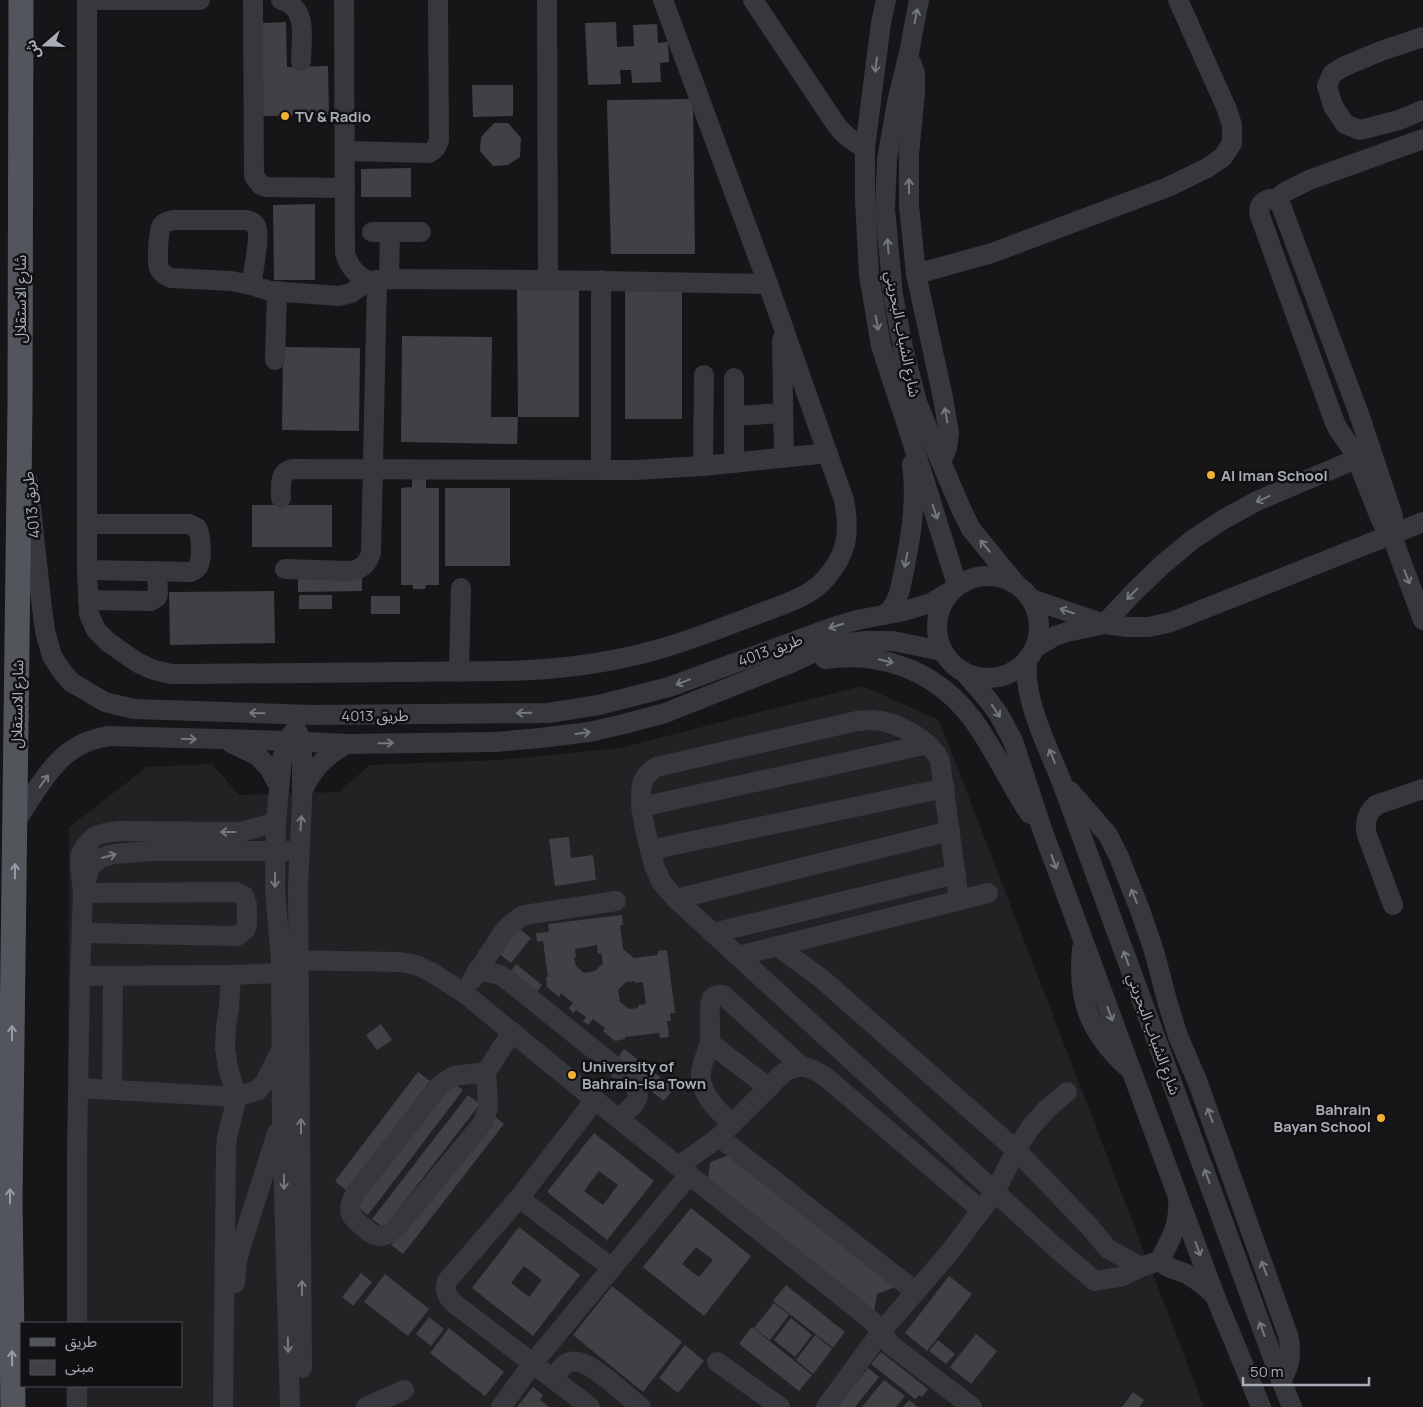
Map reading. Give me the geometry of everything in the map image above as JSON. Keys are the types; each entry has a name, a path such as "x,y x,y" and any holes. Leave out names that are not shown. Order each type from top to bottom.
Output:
{"main road":[{"name":"شارع الاستقلال","path":"12,1407 10,1199 20,404 21,0"}],"street":[{"path":"200,0 87,0 87,570 89,614 96,630 108,642 138,663 154,670 171,674 459,672 542,670 580,666 656,650 789,602 825,580 834,568 846,543 848,521 844,500 782,322 663,0"},
{"path":"253,0 254,176 261,185 266,187 345,188"},
{"path":"281,0 293,5 301,17 301,61"},
{"path":"344,0 345,253 348,262 360,277 378,280 601,280 768,284"},
{"path":"345,151 429,153 437,146 438,0"},
{"path":"547,0 548,280"},
{"path":"753,0 836,126 849,139 865,148"},
{"name":"شارع الشباب البحريني","path":"886,0 881,23 865,148 865,200 869,275 881,346 907,425 954,588"},
{"name":"شارع الشباب البحريني","path":"919,0 897,102 887,160 885,209 893,295 905,357 917,402 940,462 971,529 1016,584"},
{"path":"916,274 992,253 1168,186 1207,168 1223,157 1232,144 1232,125 1226,107 1178,0"},
{"path":"1423,37 1381,51 1343,67 1332,74 1327,86 1333,106 1345,124 1360,130 1399,120 1423,110"},
{"path":"909,53 914,74 915,93 909,154 910,206 916,274 949,433 947,448 940,462"},
{"path":"1275,200 1309,180 1423,139"},
{"path":"1364,455 1354,452 1335,423 1260,216 1260,205 1269,199 1275,200 1282,208 1359,414 1364,455 1381,520 1391,534 1423,620"},
{"path":"251,285 258,233 255,223 250,220 173,220 163,224 159,235 158,263 159,268 166,276 171,278 231,281 270,291 339,296 378,280"},
{"path":"285,569 356,571 369,560 371,553 378,280 381,232 421,232"},
{"path":"601,280 601,470"},
{"path":"274,360 277,291"},
{"path":"782,322 784,458"},
{"path":"703,466 704,376"},
{"path":"734,378 734,463"},
{"name":"طريق 4013","path":"20,404 45,631 52,656 71,682 105,702 134,709 312,715 548,713 599,705 669,687 834,627 857,620 932,604 954,588"},
{"path":"734,416 783,413"},
{"path":"1335,423 1359,414"},
{"path":"883,615 890,610 901,584 912,532 914,478 907,425"},
{"path":"281,498 282,478 286,471 290,469 643,470 703,466 828,453"},
{"path":"965,673 978,677 992,678 1005,675 1017,669 1031,654 1055,636 1104,624 1162,565 1192,540 1224,519 1257,502 1364,455"},
{"path":"1030,598 1104,624 1149,627 1171,622 1423,522"},
{"path":"87,570 191,572 196,570 200,561 201,537 198,528 189,524 88,524"},
{"path":"88,600 151,601 158,594 157,571"},
{"path":"1031,654 1038,636 1039,623 1036,610 1030,598 1016,584 1002,577 986,575 971,578 954,588 943,601 938,613 936,626 942,650 952,664 965,673 989,700 1013,741 1042,829 1131,1071 1215,1296 1261,1407"},
{"path":"459,672 461,588"},
{"name":"طريق 4013","path":"16,821 62,758 72,750 96,738 109,736 225,740 295,737 347,744 495,742 589,732 624,724 665,712 815,652 840,644 866,640 893,641 942,650"},
{"name":"شارع الشباب البحريني","path":"1031,654 1027,678 1031,701 1292,1407"},
{"path":"786,665 841,657 866,657 914,670 936,682 955,698 971,717 990,746 1017,795 1042,829"},
{"path":"280,714 286,718 295,737 302,792 299,851 287,965 283,1046 282,1117 290,1407"},
{"path":"303,1407 287,965 275,890 276,822 282,759 307,718 312,715"},
{"path":"959,900 940,761 928,744 910,732 883,722 873,720 857,721 656,767 647,774 643,782 641,807 650,850 658,876 676,899 1056,1248 1095,1280 1120,1277 1162,1260"},
{"path":"225,740 258,756 269,768 279,786"},
{"path":"302,792 319,764 347,744"},
{"path":"641,807 928,744"},
{"path":"1061,780 1108,835 1140,910 1154,951 1178,1036 1198,1082 1288,1335 1290,1363 1281,1380"},
{"path":"650,850 945,788"},
{"path":"1393,905 1365,828 1366,821 1371,809 1376,805 1423,789"},
{"path":"77,1322 80,976 83,892 80,864 81,854 95,836 105,833 120,831 241,832 276,822"},
{"path":"152,851 153,831"},
{"path":"676,899 950,831"},
{"path":"83,892 90,867 100,858 114,854 152,851 299,851"},
{"path":"713,933 956,874"},
{"path":"82,933 232,936 242,934 247,926 246,900 244,896 236,892 83,892"},
{"path":"738,956 988,893"},
{"path":"464,993 477,970 504,931 517,919 526,915 616,901"},
{"path":"777,946 822,979 1016,1150 1089,1226 1108,1249 1141,1267"},
{"path":"80,976 232,975 324,960 400,962 416,965 431,972 464,993 618,1119 860,1311 872,1321 891,1345 972,1407"},
{"path":"477,970 500,975 510,982 633,1083 638,1094 637,1102 618,1119"},
{"path":"223,1407 226,1150 237,1097 228,1068 226,1048 226,1027 232,975"},
{"path":"112,1090 113,976"},
{"path":"802,1066 723,995 717,995 712,998 709,1004 711,1023 710,1043 702,1062 701,1082 708,1100 726,1130 916,1292"},
{"path":"486,1072 454,1076 441,1084 356,1192 350,1208 351,1214 355,1220 374,1236 383,1236 396,1228 483,1123 488,1107 486,1072 512,1032"},
{"path":"710,1043 769,1088"},
{"path":"79,1088 237,1097 258,1090 265,1082 283,1046"},
{"path":"501,1407 534,1363 612,1268 684,1171 783,1073 792,1068 802,1066 814,1069 827,1078 981,1210"},
{"path":"826,1407 881,1332 949,1253 995,1192 1016,1150 1030,1128 1047,1109 1067,1092"},
{"path":"590,1407 455,1304 446,1294 445,1287 448,1281 519,1198 595,1100"},
{"path":"233,1407 235,1277 237,1260 282,1117"},
{"path":"1177,1194 1179,1204 1177,1224 1170,1244 1162,1256 1162,1260 1166,1266 1199,1281 1215,1296"},
{"path":"519,1198 612,1268"},
{"path":"555,1379 559,1369 564,1365 571,1362 582,1362 592,1367 641,1407"},
{"path":"717,1362 780,1407"},
{"path":"77,1387 77,1407"},
{"path":"366,1407 404,1390"}],"shaded area":[{"name":"University of Bahrain-Isa Town","path":"862,686 939,720 1204,1407 66,1407 66,1387 182,1387 182,1322 67,1322 69,827 147,767 212,764 239,795 340,792 369,765 500,760 620,748"}],"building":[{"path":"286,22 287,67 328,66 329,115 263,116 261,23"},
{"path":"616,22 617,47 634,46 633,25 657,24 658,43 668,42 669,62 660,63 661,82 632,83 631,70 620,70 621,84 588,85 585,23"},
{"path":"472,85 513,85 513,116 473,117"},
{"path":"693,99 695,254 611,254 607,100"},
{"path":"494,123 508,123 521,138 520,157 508,165 493,166 480,151 481,137"},
{"path":"411,168 411,197 361,197 361,169"},
{"path":"315,204 315,280 274,280 273,205"},
{"path":"625,288 682,288 682,419 625,419"},
{"path":"517,289 579,289 579,417 518,417"},
{"path":"402,336 492,337 491,417 518,417 517,444 401,442"},
{"path":"283,347 360,348 359,431 282,430"},
{"path":"412,478 426,478 426,488 439,488 439,585 426,585 425,589 413,589 413,585 401,585 401,488 412,487"},
{"path":"445,488 510,488 510,566 445,566"},
{"path":"252,505 332,505 332,547 252,547"},
{"path":"298,577 362,577 362,591 298,592"},
{"path":"274,591 275,643 170,645 169,592"},
{"path":"299,595 332,595 332,609 299,609"},
{"path":"371,596 400,596 400,614 371,614"},
{"path":"569,837 571,858 593,855 596,880 555,886 549,839"},
{"path":"622,915 623,925 620,925 623,949 634,958 658,955 658,951 667,950 675,1013 670,1013 671,1021 667,1021 669,1037 660,1038 659,1033 625,1037 625,1039 615,1041 603,1031 605,1028 593,1019 588,1025 583,1021 586,1017 576,1010 573,1013 569,1008 573,1003 561,993 559,997 547,987 546,977 548,977 543,941 537,942 536,933 549,932 548,924","holes":["597,945 598,954 601,953 603,963 595,971 584,973 576,966 575,949","635,981 635,983 643,982 646,1004 638,1005 638,1008 629,1009 620,1002 618,990 626,982"]},
{"path":"517,927 531,938 511,963 497,952"},
{"path":"516,964 542,985 532,998 506,978"},
{"path":"381,1024 392,1040 377,1050 366,1035"},
{"path":"624,1049 674,1088 664,1101 614,1062"},
{"path":"418,1072 430,1081 347,1191 335,1181"},
{"path":"451,1081 463,1090 368,1215 356,1206"},
{"path":"468,1095 480,1104 384,1228 372,1219"},
{"path":"492,1114 504,1124 403,1254 391,1245"},
{"path":"594,1133 654,1181 607,1240 547,1192","holes":["599,1171 618,1185 603,1205 584,1191"]},
{"path":"729,1155 895,1287 877,1294 874,1311 708,1179 710,1162"},
{"path":"691,1208 751,1256 704,1316 643,1267","holes":["696,1247 713,1260 699,1277 682,1264"]},
{"path":"519,1227 580,1275 533,1336 472,1288","holes":["524,1266 542,1280 529,1297 511,1283"]},
{"path":"361,1273 372,1282 353,1306 342,1297"},
{"path":"385,1274 429,1309 408,1336 364,1302"},
{"path":"949,1276 972,1294 927,1351 905,1333"},
{"path":"786,1285 845,1332 833,1348 773,1301"},
{"path":"612,1286 682,1342 643,1392 573,1335"},
{"path":"774,1303 789,1315 770,1340 754,1328"},
{"path":"429,1317 444,1329 431,1346 416,1334"},
{"path":"791,1318 812,1335 795,1357 774,1340"},
{"path":"752,1327 812,1375 799,1391 739,1344"},
{"path":"449,1328 504,1372 485,1396 430,1353"},
{"path":"976,1334 997,1351 971,1384 950,1367"},
{"path":"815,1335 832,1349 813,1374 796,1360"},
{"path":"938,1340 955,1354 946,1364 929,1351"},
{"path":"685,1345 704,1361 678,1393 659,1378"},
{"path":"881,1352 928,1389 922,1397 919,1395 915,1399 871,1364"},
{"path":"868,1368 879,1377 855,1407 837,1407"},
{"path":"884,1380 905,1396 896,1407 862,1407"},
{"path":"533,1387 543,1395 540,1400 549,1407 517,1407"},
{"path":"1133,1392 1144,1400 1139,1407 1122,1407"},
{"path":"909,1400 918,1407 903,1407"}],"place":[{"name":"TV & Radio","path":"285,116"},
{"name":"Al Iman School","path":"1211,475"},
{"name":"University of Bahrain-Isa Town","path":"572,1075"},
{"name":"Bahrain Bayan School","path":"1381,1118"}]}
